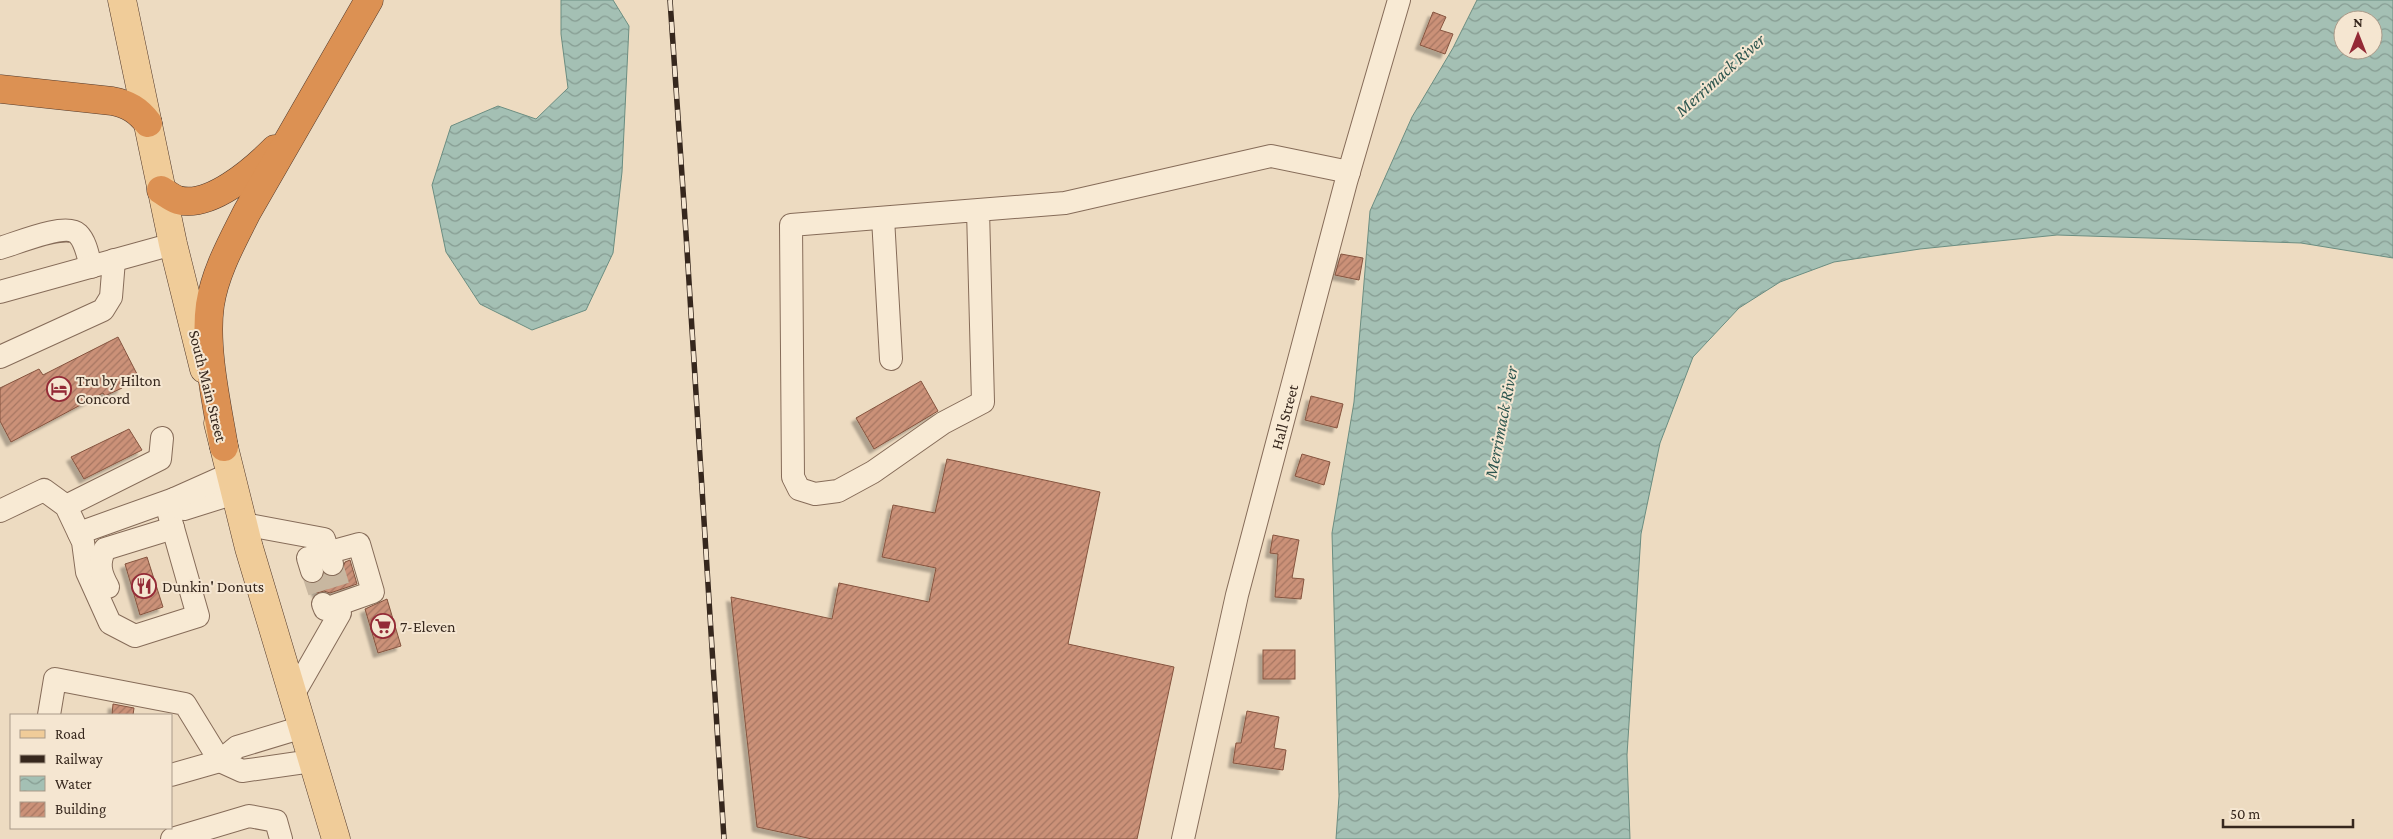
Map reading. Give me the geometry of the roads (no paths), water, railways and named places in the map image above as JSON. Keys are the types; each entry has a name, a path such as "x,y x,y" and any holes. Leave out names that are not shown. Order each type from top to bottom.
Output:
{"highway":[{"path":"224,447 209,339 211,299 228,248 368,0"},
{"path":"0,89 112,100 132,107 148,123"},
{"path":"161,190 179,200 188,200 198,199 224,189 264,160 298,124"}],"main road":[{"name":"South Main Street","path":"122,0 173,244 232,484 336,839"}],"street":[{"name":"Hall Street","path":"1183,839 1237,595 1350,172 1399,0"},
{"path":"978,210 983,402 943,423 872,472 838,491 815,494 799,489 793,477 791,225 1065,203 1271,156 1350,172"},
{"path":"883,218 891,359"},
{"path":"0,248 60,230 70,230 76,232 82,240 91,267"},
{"path":"0,292 173,244"},
{"path":"0,357 103,310 111,297 114,260"},
{"path":"66,506 160,459 162,438"},
{"path":"197,612 135,623 124,618 101,574 100,559 105,549 232,484"},
{"path":"0,511 44,490 66,506 81,537 87,572 110,623 135,636 197,612"},
{"path":"81,537 172,514"},
{"path":"172,514 197,612"},
{"path":"243,524 324,539 324,563 359,544 374,592 336,602 340,613 293,695"},
{"path":"49,714 55,679 185,704 220,761 242,771 313,763"},
{"path":"172,776 220,761 237,747 303,728"},
{"path":"172,839 229,831 249,816 276,821 281,839"}],"water":[{"path":"561,0 613,0 629,26 622,172 613,253 586,310 532,330 480,304 446,252 432,185 451,126 498,106 536,119 568,88 561,34"},
{"name":"Merrimack River","path":"1477,0 2393,0 2393,258 2301,243 2057,235 1920,249 1834,262 1780,282 1739,308 1693,357 1660,443 1641,534 1627,755 1630,839 1336,839 1339,796 1332,533 1354,402 1370,211 1412,117 1453,48"}],"tunnel":[{"path":"332,565 342,598"},
{"path":"312,571 323,604"}],"railway":[{"path":"670,0 724,839"}],"place":[{"name":"Tru by Hilton Concord","path":"59,389"},
{"name":"Dunkin' Donuts","path":"144,586"},
{"name":"7-Eleven","path":"383,626"}]}
